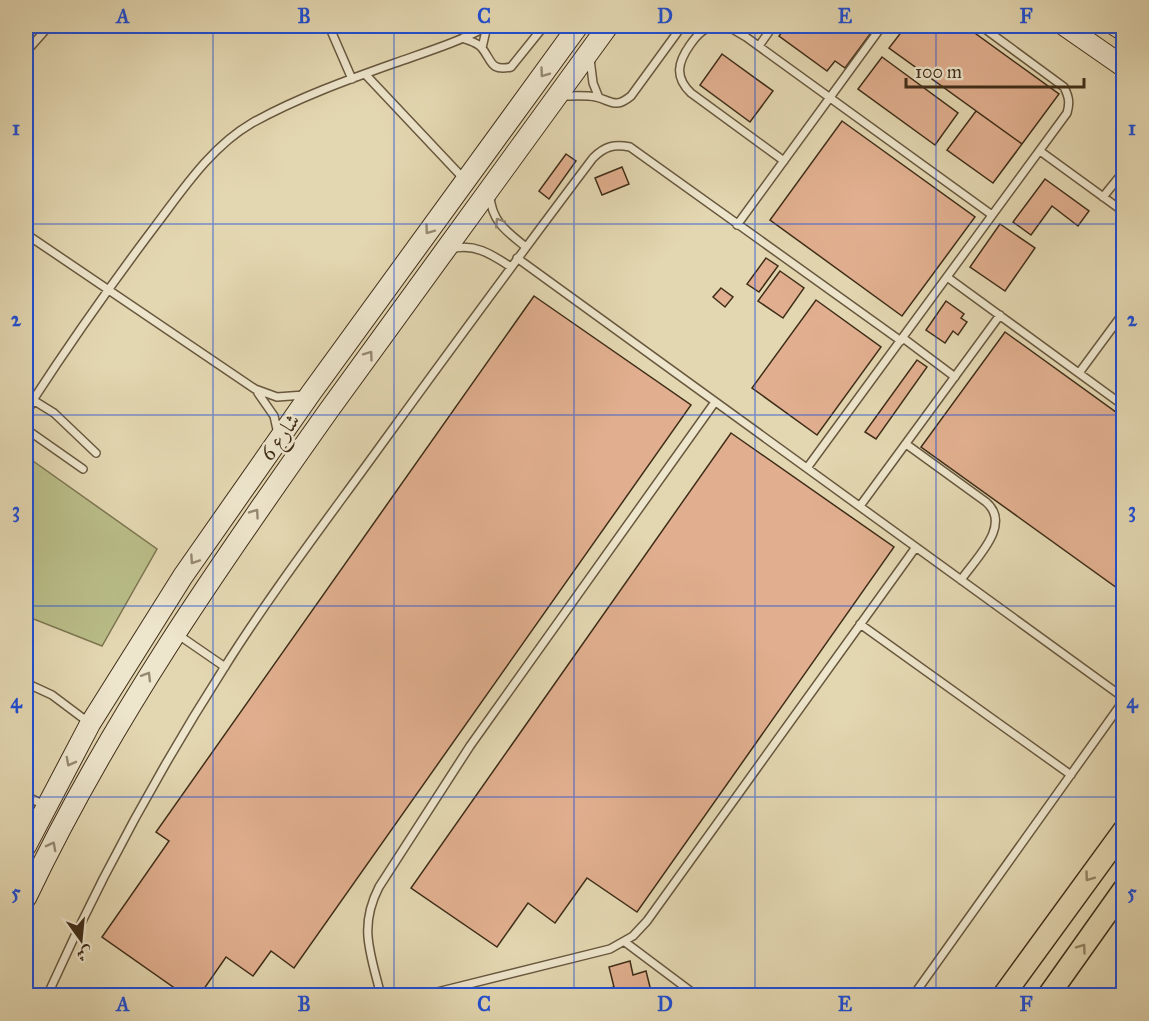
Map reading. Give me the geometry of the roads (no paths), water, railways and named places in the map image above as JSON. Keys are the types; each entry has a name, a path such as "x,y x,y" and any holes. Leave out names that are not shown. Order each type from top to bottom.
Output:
{"main road":[{"path":"1003,996 1124,830"},
{"path":"1048,996 1124,889"}],"street":[{"name":"شارع 6","path":"26,846 90,724 183,576 311,393 578,26"},
{"name":"شارع 6","path":"26,898 82,788 174,633 242,531 608,26"},
{"path":"1065,26 1121,68"},
{"path":"1116,26 1124,31"}],"lane":[{"path":"26,52 49,26"},
{"path":"329,26 352,79"},
{"path":"482,48 487,26"},
{"path":"26,415 33,400 108,288 184,187 225,142 250,124 277,110 352,79 463,38 487,26"},
{"path":"463,38 482,48 489,61 495,66 511,67 544,26"},
{"path":"557,97 599,98 612,104 626,101 682,26"},
{"path":"717,26 703,30 683,55 679,71 680,80 691,93 784,161"},
{"path":"722,26 737,31 759,46 992,215"},
{"path":"759,46 773,26"},
{"path":"737,225 882,26"},
{"path":"807,468 1067,113 1068,95 1064,87 992,29 981,26"},
{"path":"589,51 593,83 599,98"},
{"path":"365,74 465,180"},
{"path":"47,996 100,884 140,810 225,666 273,595 510,267 603,148 617,145 630,147 637,151 737,225 955,377"},
{"path":"1040,151 1124,212"},
{"path":"1103,197 1124,171"},
{"path":"491,187 491,206 499,224 526,247"},
{"path":"26,234 255,389 277,397 288,398 311,393"},
{"path":"443,252 466,247 478,248 490,252 510,267"},
{"path":"518,258 1124,699 913,996"},
{"path":"947,277 1124,406"},
{"path":"1079,374 1124,312"},
{"path":"860,506 1000,315"},
{"path":"255,389 269,406 279,438"},
{"path":"33,400 54,413 96,453"},
{"path":"381,996 366,925 368,912 379,887 470,746 715,402"},
{"path":"26,429 83,469"},
{"path":"906,444 987,502 995,512 997,518 995,531 961,580"},
{"path":"421,996 610,949 625,942 647,921 916,547"},
{"path":"860,624 1071,775"},
{"path":"174,633 225,666"},
{"path":"26,683 52,695 90,724"},
{"path":"26,796 46,806"},
{"path":"625,942 697,996"}]}
